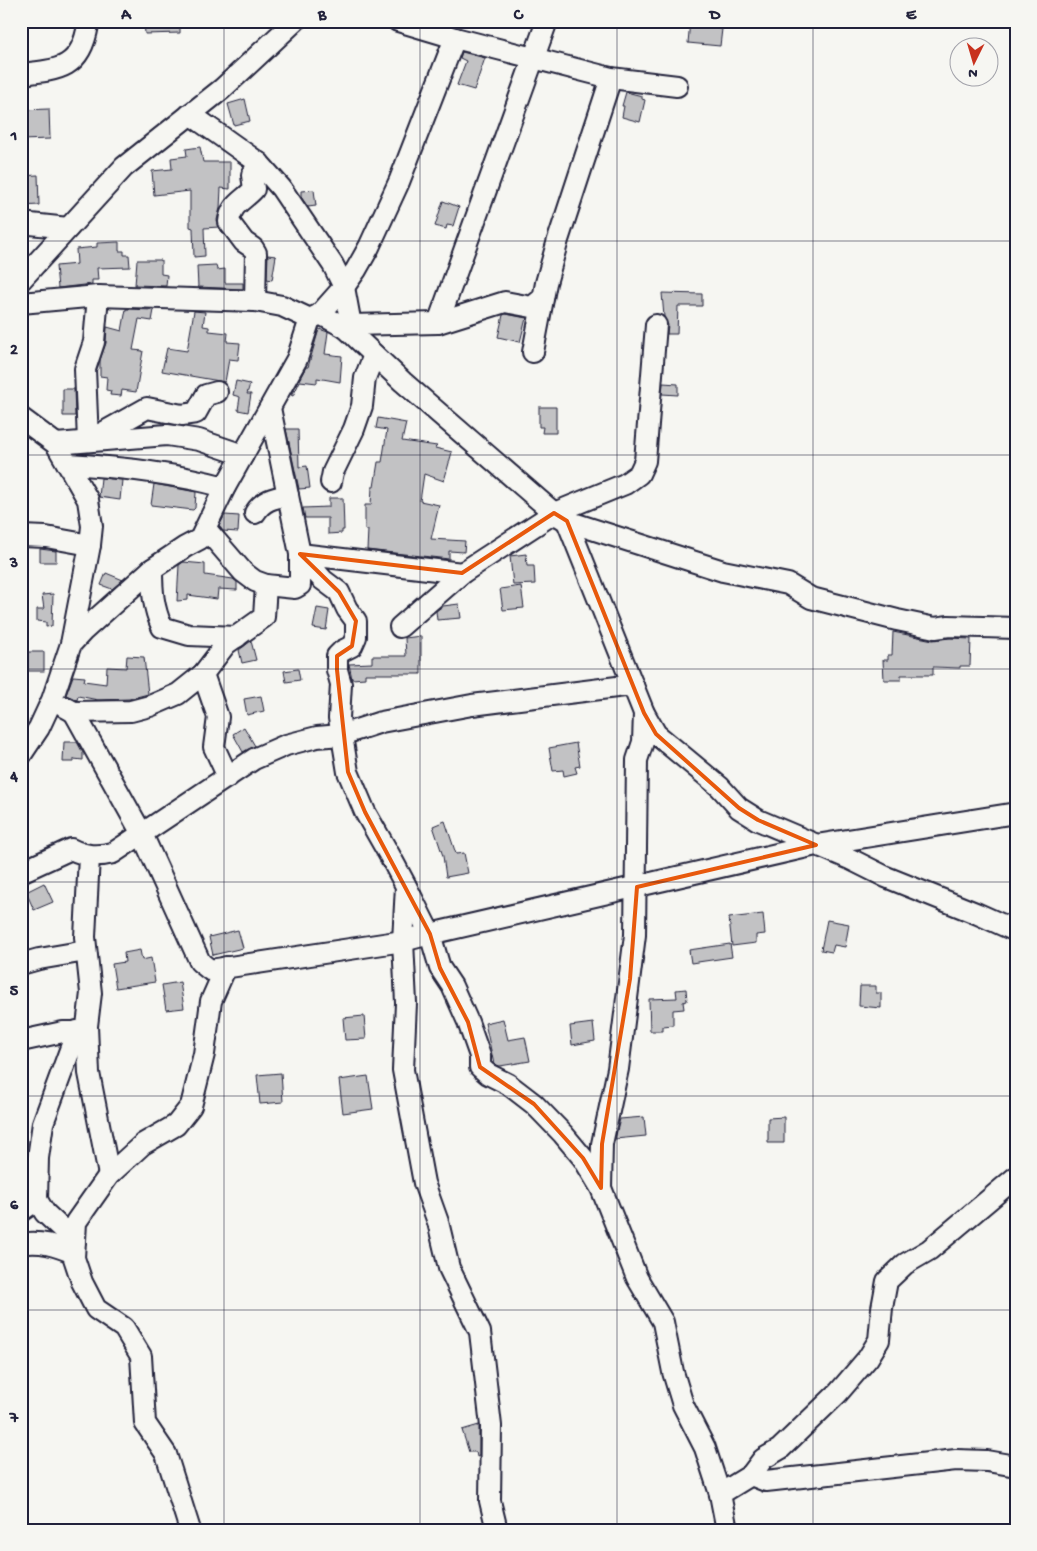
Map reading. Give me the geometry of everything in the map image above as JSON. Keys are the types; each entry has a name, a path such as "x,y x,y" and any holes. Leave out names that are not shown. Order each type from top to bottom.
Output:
{"street":[{"path":"21,280 124,167 222,89 295,21"},
{"path":"398,21 455,38 611,78 677,86"},
{"path":"438,323 546,21"},
{"path":"21,74 61,68 76,58 85,42 88,25"},
{"path":"71,644 152,569 185,547 200,540 225,487 297,360 315,316 344,287 369,247 399,182 455,38"},
{"path":"533,352 543,298 558,240 611,78"},
{"path":"190,114 259,163 281,188 320,244 344,287 348,327 403,382 560,517 724,571 788,584 811,598 873,614 934,628 949,626 1016,628"},
{"path":"255,301 256,253 253,248 244,242 229,222 233,206 246,198 254,189 252,175 259,163"},
{"path":"21,224 68,228"},
{"path":"21,303 98,296 255,301 282,306 348,327 438,323 505,302 532,307 543,298"},
{"path":"88,441 86,369 94,342 98,296"},
{"path":"400,627 462,573 560,517 625,484 639,474 645,461 656,325"},
{"path":"331,482 332,472 354,429 359,414 365,378 374,354"},
{"path":"88,441 147,408 182,414 196,413 206,395 217,392"},
{"path":"206,529 243,572 255,581 266,585 298,587 300,585 300,554 270,408"},
{"path":"21,418 56,444 88,500 92,526 71,644 52,700 38,728 21,755"},
{"path":"56,444 167,435 199,440 243,455"},
{"path":"68,464 159,472 225,487"},
{"path":"255,513 259,506 268,499 288,495"},
{"path":"560,517 644,713 656,734 720,787 739,808 758,820 886,877 1016,931"},
{"path":"21,536 46,537 90,545"},
{"path":"300,554 462,573"},
{"path":"300,554 323,580 339,592 347,609 356,621 356,637 352,646 342,651 338,656 337,670 341,684 339,718 348,772 364,812 390,856 430,934 440,968 452,986 468,1022 480,1056 480,1067 488,1074 508,1084 534,1104 583,1158 601,1188 637,1278 663,1322 673,1372 683,1405 705,1448 720,1494 726,1530"},
{"path":"152,569 152,598 162,627 189,635 237,637"},
{"path":"52,700 74,712 131,711 150,706 178,694 203,674 226,644 264,617 266,585"},
{"path":"203,674 218,717 214,747 228,777"},
{"path":"21,872 70,849 89,856 113,853 254,759 286,745 317,737 341,735 381,722 472,705 633,685"},
{"path":"74,712 142,834 200,962 210,970 404,941 816,845 1016,813"},
{"path":"601,1188 602,1144 618,1069 635,935 637,760 643,742 644,713"},
{"path":"74,1247 45,1213 29,1206 44,1123 82,1032 91,993 85,938 89,856"},
{"path":"406,886 404,941 406,1003 403,1070 424,1183 438,1222 449,1268 480,1332 491,1426 490,1501 497,1530"},
{"path":"21,964 38,958 86,951"},
{"path":"190,1530 166,1454 145,1423 141,1356 124,1328 96,1309 82,1282 74,1258 74,1247 76,1222 109,1175 143,1144 176,1125 191,1106 204,1054 210,1001 226,967"},
{"path":"21,1041 63,1032 82,1032"},
{"path":"82,1032 88,1073 109,1175"},
{"path":"720,1494 751,1475 763,1459 780,1449 838,1393 868,1358 879,1340 887,1281 905,1264 929,1250 1016,1177"},
{"path":"21,1244 32,1242 74,1247"},
{"path":"751,1475 766,1481 956,1460 987,1461 1016,1466"}],"highlighted area":[{"path":"554,513 567,521 644,713 656,734 739,808 758,820 816,845 637,887 630,979 602,1144 601,1188 583,1158 534,1104 480,1067 468,1022 440,968 430,934 365,812 348,772 337,656 352,646 356,621 339,592 300,554 462,573"}],"building":[{"path":"144,21 180,21 180,33 145,34"},
{"path":"690,21 712,21 711,28 722,29 720,46 688,43"},
{"path":"462,52 485,58 474,90 457,85 466,61 460,58"},
{"path":"626,92 642,96 642,99 645,100 640,122 622,117 624,106 622,106"},
{"path":"245,99 250,121 234,125 228,104"},
{"path":"49,109 50,139 21,140 21,110"},
{"path":"200,147 203,162 230,162 230,189 221,188 217,220 219,227 204,228 205,256 194,257 193,228 190,227 190,191 154,195 152,171 172,169 171,158 187,156 186,149"},
{"path":"38,175 39,205 21,206 21,176"},
{"path":"314,190 316,206 308,207 301,197 301,191"},
{"path":"443,201 459,207 453,226 447,225 446,229 435,226"},
{"path":"119,242 119,251 124,251 124,255 129,255 130,267 97,268 98,280 92,280 92,284 58,288 56,266 77,264 76,249 97,247 97,243"},
{"path":"268,255 276,256 272,280 267,279"},
{"path":"137,260 161,260 161,274 167,275 166,286 135,285"},
{"path":"216,265 217,270 225,269 225,283 243,283 243,289 198,287 197,266"},
{"path":"662,293 702,294 702,306 678,306 677,334 667,334 668,325 664,317"},
{"path":"126,309 154,310 152,321 139,319 133,350 143,351 136,392 122,390 121,396 110,395 111,391 106,390 107,377 100,376 100,360 106,343 107,327 122,331"},
{"path":"194,311 205,312 203,326 209,327 209,331 228,333 227,342 240,343 238,360 229,359 225,382 162,371 167,348 187,351"},
{"path":"503,315 526,318 520,342 498,337"},
{"path":"319,329 328,332 325,354 342,356 340,382 317,378 317,383 300,381 293,396 291,395 306,367 308,367"},
{"path":"236,381 250,384 247,394 251,394 248,412 238,410 240,397 233,395"},
{"path":"663,383 678,384 678,395 662,394"},
{"path":"63,389 74,389 75,416 63,416"},
{"path":"539,407 556,407 556,433 542,433 543,427 539,427"},
{"path":"378,418 406,423 402,441 437,446 435,448 452,452 444,481 424,474 420,501 439,505 431,539 465,541 464,552 449,551 449,559 367,550 368,530 365,530 365,505 371,505 372,487 374,487 378,462 382,462 387,430 376,428"},
{"path":"286,429 298,429 299,467 307,466 310,488 299,489"},
{"path":"101,478 122,480 120,500 99,497"},
{"path":"154,484 196,492 195,508 193,510 151,505"},
{"path":"329,498 343,498 344,530 342,530 342,533 328,534 328,518 305,518 303,508 329,507"},
{"path":"225,515 239,516 238,532 223,531 219,526"},
{"path":"40,549 56,551 56,562 40,562"},
{"path":"526,554 527,566 534,566 535,584 513,585 510,556"},
{"path":"183,562 205,564 205,575 233,579 237,582 237,590 218,589 217,599 188,595 188,600 177,601 179,565"},
{"path":"106,573 123,580 112,589 101,585"},
{"path":"521,586 524,608 503,610 500,589"},
{"path":"53,594 52,626 46,627 46,622 37,621 37,609 44,609 42,595"},
{"path":"459,604 461,618 437,620 436,611 443,606"},
{"path":"317,608 329,610 326,630 313,628"},
{"path":"893,632 933,640 950,638 971,639 970,666 960,666 960,668 933,667 933,675 901,675 901,680 884,680 883,660 888,660 888,655 892,655"},
{"path":"421,636 421,674 365,674 365,678 352,679 349,664 372,663 372,656 406,656 405,638"},
{"path":"251,641 256,660 242,663 239,650"},
{"path":"28,652 44,652 44,671 28,671"},
{"path":"127,656 144,657 148,694 129,699 98,700 78,696 77,700 66,695 73,676 85,677 84,681 106,684 107,667 126,668"},
{"path":"298,669 300,680 286,682 284,671"},
{"path":"261,696 264,711 247,715 244,699"},
{"path":"244,727 255,746 243,752 233,734"},
{"path":"64,742 77,742 83,753 83,760 74,759 74,762 63,762"},
{"path":"576,743 580,766 575,767 577,773 564,776 563,770 553,771 549,748"},
{"path":"445,821 456,854 464,853 468,873 446,877 443,856 433,826"},
{"path":"44,883 53,902 34,910 26,892"},
{"path":"763,914 765,934 756,935 756,943 732,946 729,918"},
{"path":"827,920 849,924 845,947 834,945 832,952 821,950"},
{"path":"238,930 243,948 213,955 209,937"},
{"path":"730,944 732,957 691,963 689,950"},
{"path":"140,950 142,960 151,958 155,982 116,988 112,964 125,962 124,953"},
{"path":"180,982 184,1008 166,1010 162,985"},
{"path":"860,986 876,986 876,993 881,993 881,1008 859,1006"},
{"path":"686,989 687,1001 683,1002 684,1009 673,1010 673,1025 663,1026 663,1031 650,1031 649,999 677,998 676,990"},
{"path":"364,1016 366,1039 345,1040 343,1018"},
{"path":"503,1019 508,1040 525,1037 530,1061 500,1066 494,1064 485,1023"},
{"path":"593,1023 595,1041 572,1045 570,1026"},
{"path":"281,1073 283,1102 260,1104 257,1075"},
{"path":"368,1076 373,1109 343,1113 339,1080"},
{"path":"644,1117 646,1136 615,1139 620,1119"},
{"path":"784,1117 784,1143 768,1143 768,1118"},
{"path":"479,1425 479,1456 477,1457 476,1452 469,1452 462,1430"}]}
